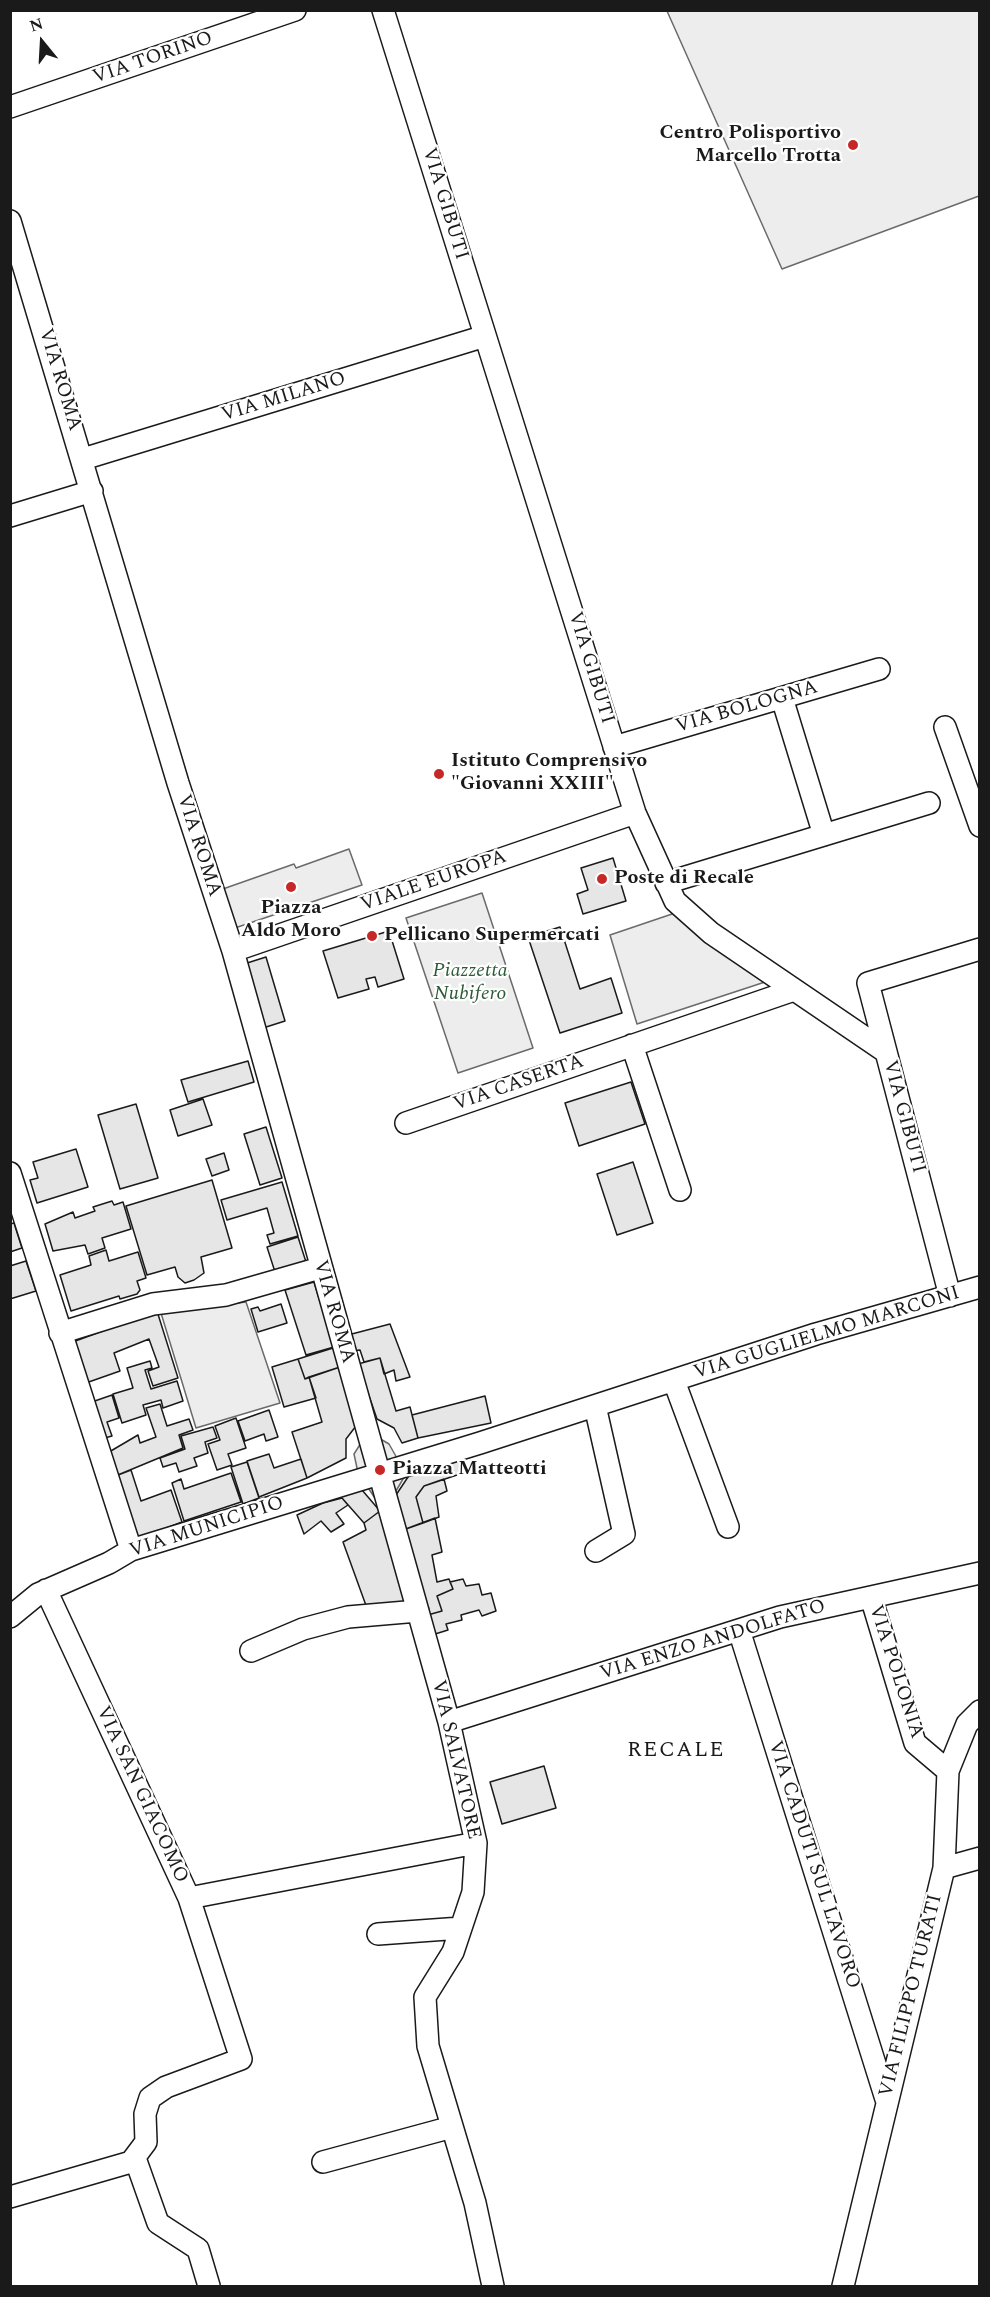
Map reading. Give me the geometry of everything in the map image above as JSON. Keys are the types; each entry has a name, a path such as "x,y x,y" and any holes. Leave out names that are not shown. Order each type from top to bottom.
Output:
{"street":[{"name":"VIA TORINO","path":"10,107 295,10"},
{"name":"VIA GIBUTI","path":"383,10 635,813 675,901 711,933 886,1052 950,1296"},
{"name":"VIA ROMA","path":"10,221 178,783 233,951 320,1268 380,1472"},
{"name":"VIA MILANO","path":"83,459 485,336"},
{"path":"10,516 92,491"},
{"name":"VIA BOLOGNA","path":"614,747 879,669"},
{"path":"782,698 824,835"},
{"path":"945,727 980,826"},
{"path":"666,882 929,803"},
{"name":"VIALE EUROPA","path":"233,951 635,813"},
{"path":"886,1052 868,982 980,949"},
{"name":"VIA CASERTA","path":"405,1123 794,990"},
{"path":"632,1045 680,1190"},
{"path":"10,1173 16,1211 60,1333 131,1550"},
{"path":"60,1333 153,1304 226,1295 320,1268"},
{"name":"VIA GUGLIELMO MARCONI","path":"380,1472 674,1381 816,1334 980,1287"},
{"name":"VIA GUGLIELMO MARCONI","path":"674,1381 728,1527"},
{"path":"595,1406 624,1534 596,1551"},
{"name":"VIA MUNICIPIO","path":"10,1617 46,1590 131,1550 380,1472"},
{"name":"VIA SALVATORE","path":"380,1472 449,1722 476,1843 473,1892 453,1952 425,1998 428,2046 475,2203 493,2286"},
{"name":"VIA ENZO ANDOLFATO","path":"449,1722 780,1617 980,1573"},
{"name":"VIA SAN GIACOMO","path":"46,1590 189,1898 476,1843"},
{"name":"VIA POLONIA","path":"871,1597 915,1743 948,1771"},
{"path":"251,1651 303,1629 348,1617 418,1611"},
{"name":"VIA CADUTI SUL LAVORO","path":"739,1630 886,2100"},
{"name":"VIA FILIPPO TURATI","path":"843,2286 886,2100 944,1868 948,1771 967,1725 980,1711"},
{"path":"944,1868 980,1858"},
{"path":"10,2197 131,2162 146,2142 145,2114 150,2098 166,2087 242,2058 189,1898"},
{"path":"378,1934 461,1928"},
{"path":"323,2162 452,2127"},
{"path":"135,2158 158,2223 198,2249 209,2286"}],"shaded area":[{"name":"Centro Polisportivo Marcello Trotta","path":"667,11 979,11 979,196 782,269"},
{"name":"Piazza Aldo Moro","path":"349,849 362,885 232,929 220,890 294,864 296,868"},
{"name":"Piazzetta Nubifero","path":"482,893 533,1048 458,1073 406,918"},
{"path":"675,913 765,982 637,1024 610,935"},
{"path":"246,1302 280,1403 196,1428 161,1313"},
{"name":"Piazza Matteotti","path":"377,1437 389,1444 406,1474 393,1496 380,1506 367,1486 360,1482 354,1454 361,1443"}],"building":[{"name":"Poste di Recale","path":"613,858 626,901 583,914 577,894 588,890 581,868"},
{"path":"560,927 580,989 611,978 622,1013 560,1033 528,937"},
{"path":"389,931 404,979 378,987 375,977 366,979 369,989 338,998 323,951"},
{"path":"266,957 285,1021 263,1028 244,964"},
{"path":"248,1061 254,1082 188,1102 181,1080"},
{"path":"631,1082 645,1124 579,1146 565,1103"},
{"path":"203,1099 212,1125 178,1136 170,1110"},
{"path":"136,1104 158,1178 120,1189 98,1115"},
{"path":"266,1127 282,1178 260,1185 244,1134"},
{"path":"76,1149 88,1187 37,1203 30,1180 38,1178 33,1162"},
{"path":"224,1153 229,1170 212,1176 206,1159"},
{"path":"633,1162 653,1223 617,1235 597,1174"},
{"path":"212,1180 232,1248 201,1257 204,1273 185,1283 178,1277 175,1267 147,1275 126,1206"},
{"path":"282,1182 298,1236 270,1244 267,1235 274,1233 267,1208 227,1220 221,1200"},
{"path":"112,1201 114,1205 123,1202 131,1229 102,1238 105,1248 88,1254 85,1245 53,1251 45,1224 73,1212 75,1218 95,1211 93,1207"},
{"path":"14,1223 22,1248 10,1252 10,1224"},
{"path":"298,1237 306,1262 275,1272 267,1247"},
{"path":"106,1250 109,1261 138,1252 146,1278 137,1281 140,1290 137,1294 120,1299 119,1296 71,1311 60,1275 91,1265 89,1256"},
{"path":"26,1261 36,1291 10,1299 10,1266"},
{"path":"314,1282 334,1347 306,1355 285,1290"},
{"path":"281,1304 287,1323 258,1332 251,1309 258,1307 260,1311"},
{"path":"157,1311 178,1378 153,1386 148,1371 159,1367 149,1339 114,1353 120,1371 83,1384 70,1343"},
{"path":"390,1324 410,1377 396,1381 394,1370 384,1374 380,1358 364,1362 360,1350 352,1351 348,1335"},
{"path":"333,1348 340,1367 305,1379 298,1359"},
{"path":"380,1358 396,1411 410,1407 418,1438 402,1443 394,1428 377,1419 358,1364"},
{"path":"298,1359 305,1379 309,1377 316,1398 284,1407 272,1367"},
{"path":"150,1361 152,1368 145,1370 151,1389 177,1381 183,1401 163,1408 161,1400 143,1405 146,1415 122,1423 113,1394 133,1388 127,1368"},
{"path":"340,1367 356,1426 346,1439 346,1458 307,1478 292,1432 322,1422 309,1377"},
{"path":"112,1395 119,1418 107,1422 112,1436 101,1439 89,1403"},
{"path":"485,1396 491,1423 418,1438 412,1415"},
{"path":"160,1404 167,1426 189,1419 193,1430 179,1435 183,1448 113,1477 104,1455 138,1435 140,1443 156,1437 146,1408"},
{"path":"269,1410 278,1437 266,1441 264,1434 245,1441 238,1421"},
{"path":"236,1418 246,1448 228,1454 232,1465 217,1470 208,1444 220,1440 215,1426"},
{"path":"213,1427 217,1438 205,1442 208,1453 194,1458 197,1466 179,1472 176,1463 163,1467 160,1458 185,1449 181,1436"},
{"path":"269,1454 274,1468 301,1459 307,1478 259,1497 247,1461"},
{"path":"460,1454 466,1472 424,1486 416,1497 423,1523 403,1530 396,1495 414,1468"},
{"path":"247,1462 259,1498 243,1504 231,1467"},
{"path":"131,1470 141,1501 171,1490 182,1522 133,1541 113,1477"},
{"path":"231,1473 241,1502 184,1521 172,1483 181,1479 184,1489"},
{"path":"444,1479 447,1491 436,1496 439,1517 423,1523 416,1497 424,1486"},
{"path":"356,1483 380,1511 364,1523 342,1498 335,1499 332,1489"},
{"path":"342,1498 348,1505 336,1513 344,1524 331,1532 321,1521 304,1534 297,1515 323,1503"},
{"path":"380,1511 408,1602 368,1611 343,1542 366,1530 364,1523"},
{"path":"435,1518 442,1552 432,1555 437,1582 449,1579 453,1589 437,1596 442,1611 424,1616 403,1530"},
{"path":"463,1579 466,1586 479,1584 482,1595 491,1593 496,1611 482,1616 479,1610 461,1615 462,1620 446,1624 448,1630 432,1635 424,1616 442,1611 437,1596 453,1589 450,1582"},
{"path":"544,1766 556,1808 502,1824 490,1782"}],"place":[{"name":"Centro Polisportivo Marcello Trotta","path":"853,145"},
{"name":"Istituto Comprensivo \"Giovanni XXIII\"","path":"439,774"},
{"name":"Poste di Recale","path":"602,879"},
{"name":"Piazza Aldo Moro","path":"291,887"},
{"name":"Pellicano Supermercati","path":"372,936"},
{"name":"Piazza Matteotti","path":"380,1470"}],"district":[{"name":"RECALE","path":"676,1752"}]}
